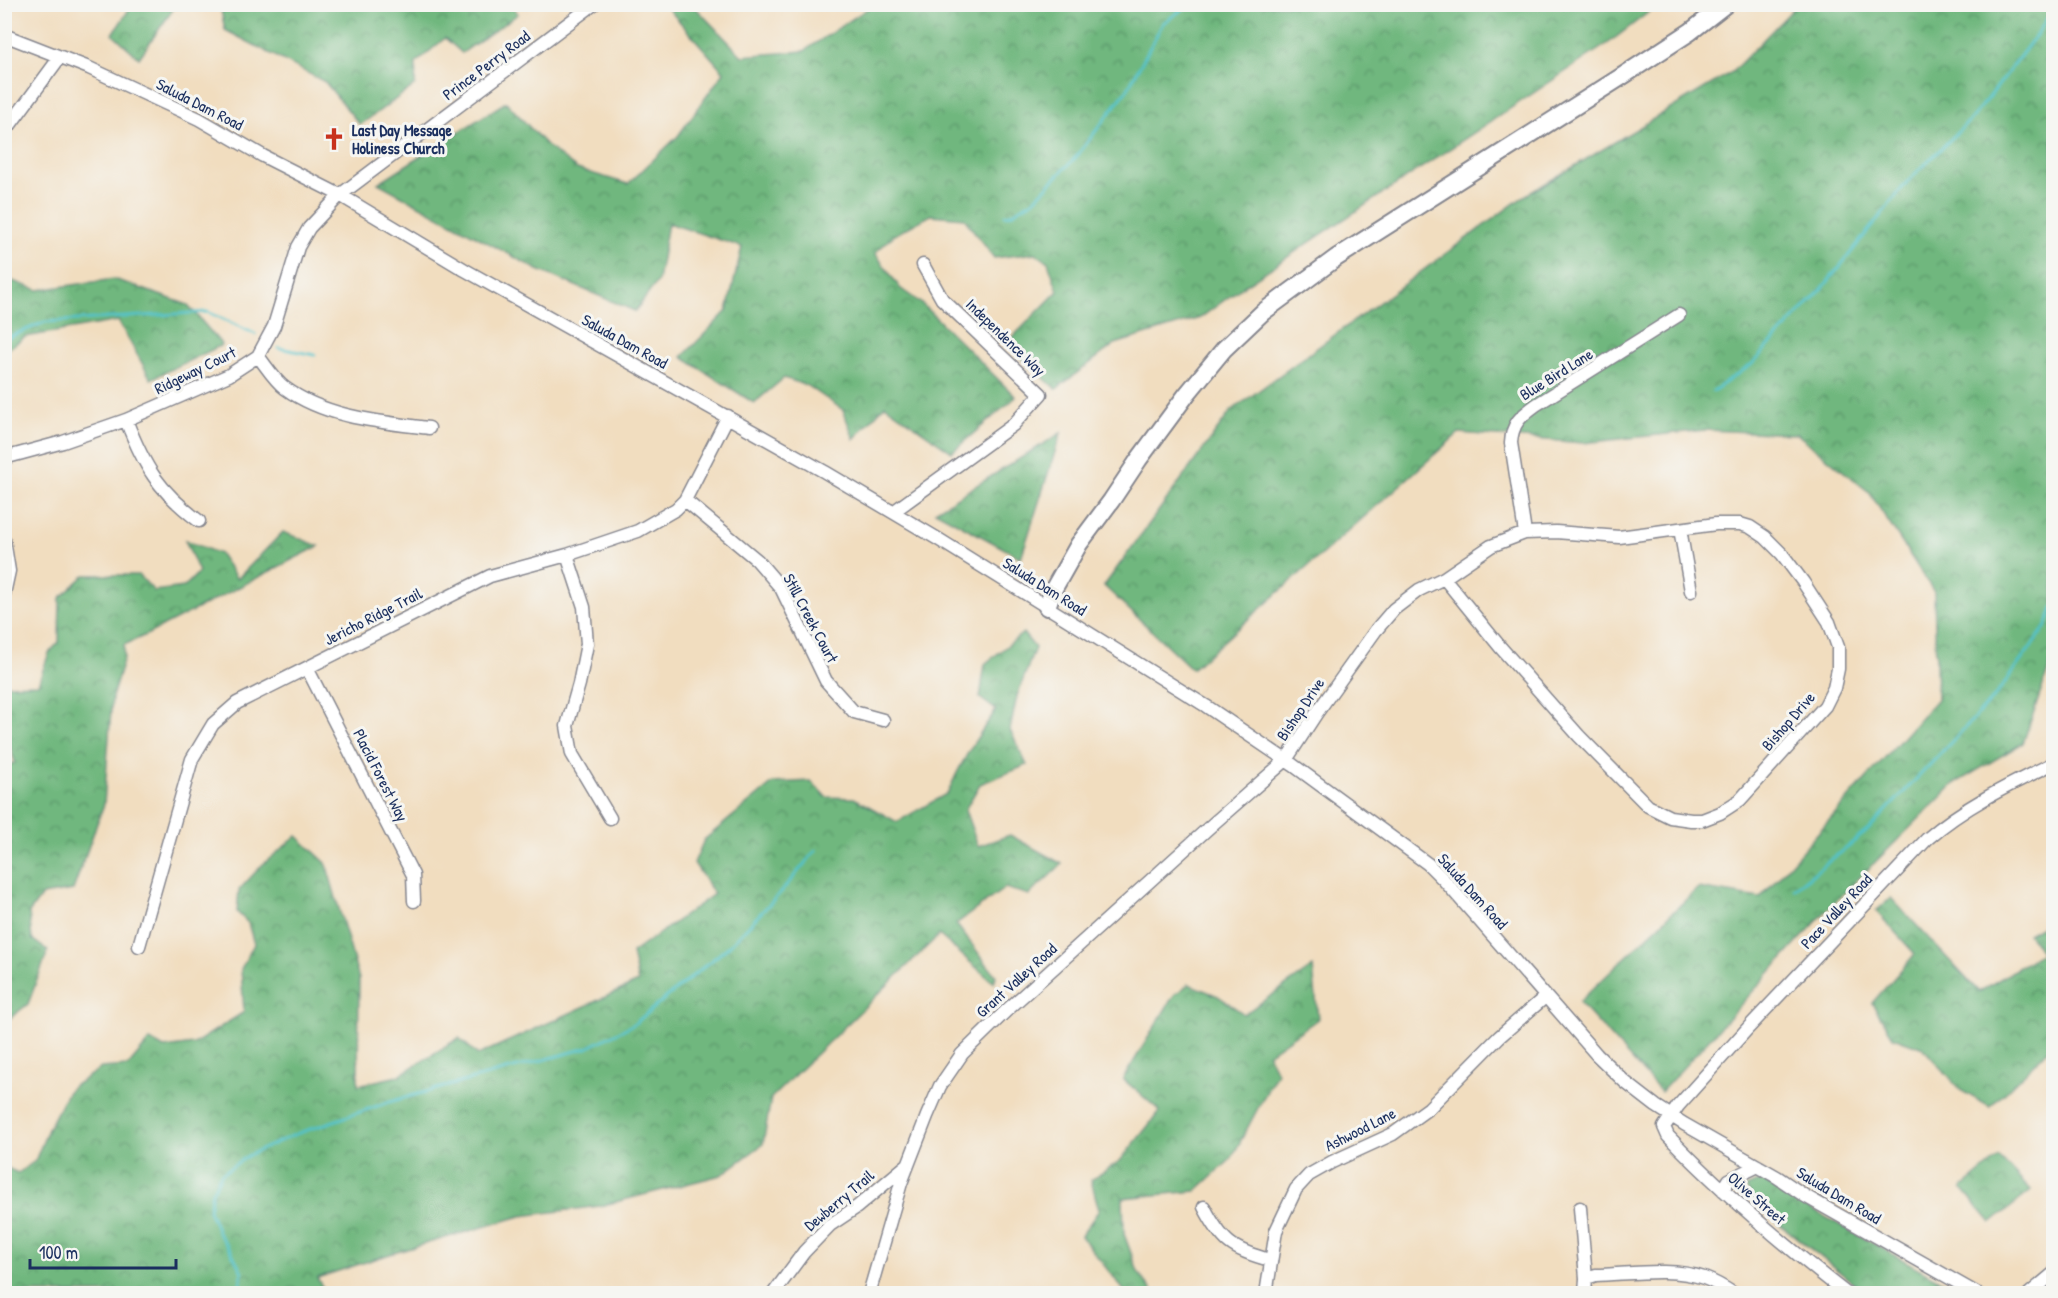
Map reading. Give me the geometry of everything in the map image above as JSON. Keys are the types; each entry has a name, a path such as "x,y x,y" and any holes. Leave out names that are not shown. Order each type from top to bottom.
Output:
{"main road":[{"path":"1047,607 1067,589 1099,530 1111,501 1139,459 1224,349 1263,312 1336,258 1690,32 1726,4"}],"street":[{"name":"Prince Perry Road","path":"340,195 594,4"},
{"name":"Saluda Dam Road","path":"4,35 88,68 199,119 263,156 340,195 465,270 728,416 893,512 1206,706 1286,760 1428,864 1597,1055 1619,1076 1671,1116 1814,1201 1978,1293"},
{"path":"4,133 60,57"},
{"name":"Ridgeway Court","path":"4,458 63,442 126,420 229,375 258,356 274,326 298,247 309,228 340,195"},
{"name":"Independence Way","path":"893,512 1013,425 1041,394 942,299 923,265"},
{"name":"Blue Bird Lane","path":"1525,532 1512,442 1512,432 1517,419 1679,315"},
{"path":"258,356 283,387 308,402 364,419 429,428"},
{"name":"Jericho Ridge Trail","path":"139,946 192,759 213,724 237,703 490,576 567,555 638,531 676,509 685,500 728,416"},
{"path":"126,420 150,471 162,489 176,504 199,521"},
{"name":"Still Creek Court","path":"685,500 757,560 781,588 826,681 854,712 883,720"},
{"name":"Bishop Drive","path":"1286,760 1352,662 1394,609 1419,590 1444,578 1491,546 1525,532 1619,537 1716,524 1740,524 1750,527 1765,537 1782,554 1819,604 1829,622 1838,647 1838,669 1834,688 1825,706 1740,800 1720,813 1702,820 1670,817 1648,807 1579,736 1501,648 1444,578"},
{"path":"1680,529 1691,591"},
{"path":"4,540 9,571 4,594"},
{"path":"567,555 584,607 587,644 567,726 572,754 610,818"},
{"name":"Placid Forest Way","path":"307,668 413,875 414,901"},
{"name":"Grant Valley Road","path":"869,1293 908,1164 940,1086 962,1054 1006,1011 1286,760"},
{"name":"Pace Valley Road","path":"1671,1116 1749,1027 1927,839 1946,823 1980,801 2054,763"},
{"name":"Ashwood Lane","path":"1266,1293 1276,1231 1296,1189 1309,1175 1393,1134 1429,1108 1499,1037 1545,997"},
{"name":"Olive Street","path":"1671,1116 1664,1127 1668,1136 1723,1190 1807,1263 1847,1293"},
{"name":"Dewberry Trail","path":"773,1293 804,1252 830,1225 857,1207 908,1164"},
{"path":"1723,1190 1729,1180 1758,1166"},
{"path":"1204,1207 1213,1225 1225,1240 1244,1254 1270,1260"},
{"path":"1580,1208 1586,1278 1585,1293"},
{"path":"1586,1278 1647,1273 1686,1274 1704,1278 1734,1293"},
{"path":"2029,1293 2054,1273"}],"green space":[{"path":"512,4 518,14 462,53 445,38 416,63 415,85 360,125 325,82 225,30 220,5"},
{"path":"132,5 176,5 139,58 113,34"},
{"path":"665,5 693,5 742,56 804,51 873,5 1658,5 1610,42 1241,288 1200,318 1115,344 1056,389 1006,344 1058,291 1048,262 1035,253 994,258 964,218 931,215 894,235 875,253 900,288 922,304 1016,397 952,452 885,405 854,439 843,410 808,386 784,378 754,403 682,357 727,311 742,247 668,223 658,281 635,311 538,270 378,183 506,102 548,147 577,169 628,184 678,136 724,72"},
{"path":"1797,5 2053,5 2054,654 2023,743 1954,784 1827,910 1661,1092 1579,1002 1698,888 1760,898 1937,699 1934,592 1869,492 1797,434 1705,430 1583,443 1459,433 1192,669 1104,586 1231,411 1523,197 1732,72"},
{"path":"4,278 38,290 114,279 188,305 222,345 151,379 118,321 25,337 5,351"},
{"path":"1061,433 1021,558 935,511"},
{"path":"283,532 319,546 124,645 124,658 112,697 104,804 73,890 42,895 29,913 32,939 48,951 28,1004 5,1022 4,765 15,763 5,728 5,685 38,684 49,653 59,642 60,598 85,575 139,575 154,591 184,587 199,572 185,540 220,554 237,579"},
{"path":"1023,633 1035,648 1017,696 1010,730 1027,765 980,784 965,810 978,846 1010,835 1062,864 1029,895 1005,888 956,924 996,976 994,983 939,935 771,1098 763,1144 721,1175 600,1206 521,1216 390,1254 317,1278 326,1293 5,1293 5,1167 18,1173 35,1161 48,1129 67,1093 72,1087 101,1068 128,1066 150,1040 164,1048 194,1044 244,1012 241,969 254,944 248,923 237,912 239,890 262,865 297,836 326,863 359,979 358,1085 398,1076 459,1038 478,1055 638,982 632,953 714,894 694,863 704,840 773,783 811,781 826,797 854,798 897,822 948,793 969,750 996,710 980,698 985,664"},
{"path":"1891,898 1979,992 2042,953 2028,934 2053,920 2053,1045 1990,1107 1960,1090 1923,1048 1893,1037 1872,1003 1915,954 1876,911"},
{"path":"1313,967 1318,1019 1268,1054 1277,1072 1231,1159 1196,1191 1123,1198 1124,1234 1138,1272 1154,1293 1126,1293 1081,1236 1099,1210 1091,1180 1120,1161 1160,1111 1123,1079 1174,995 1189,984 1218,996 1244,1014"},
{"path":"1999,1157 2031,1191 1991,1223 1962,1188"},
{"path":"1762,1180 1963,1293 1866,1293 1757,1206 1746,1187"}],"waterway":[{"path":"1005,215 1011,214 1034,200 1076,157 1127,90 1163,23 1190,4"},
{"path":"1713,391 1751,365 1822,289 1907,182 1988,99 2054,8"},
{"path":"4,339 45,322 208,312 255,334"},
{"path":"279,348 315,355"},
{"path":"1794,889 1867,831 1995,696 2045,628 2054,607"},
{"path":"239,1294 242,1272 219,1234 209,1210 212,1192 221,1174 249,1155 296,1134 389,1102 587,1048 634,1024 728,947 781,892 816,850"}],"place":[{"name":"Last Day Message Holiness Church","path":"334,139"}]}
